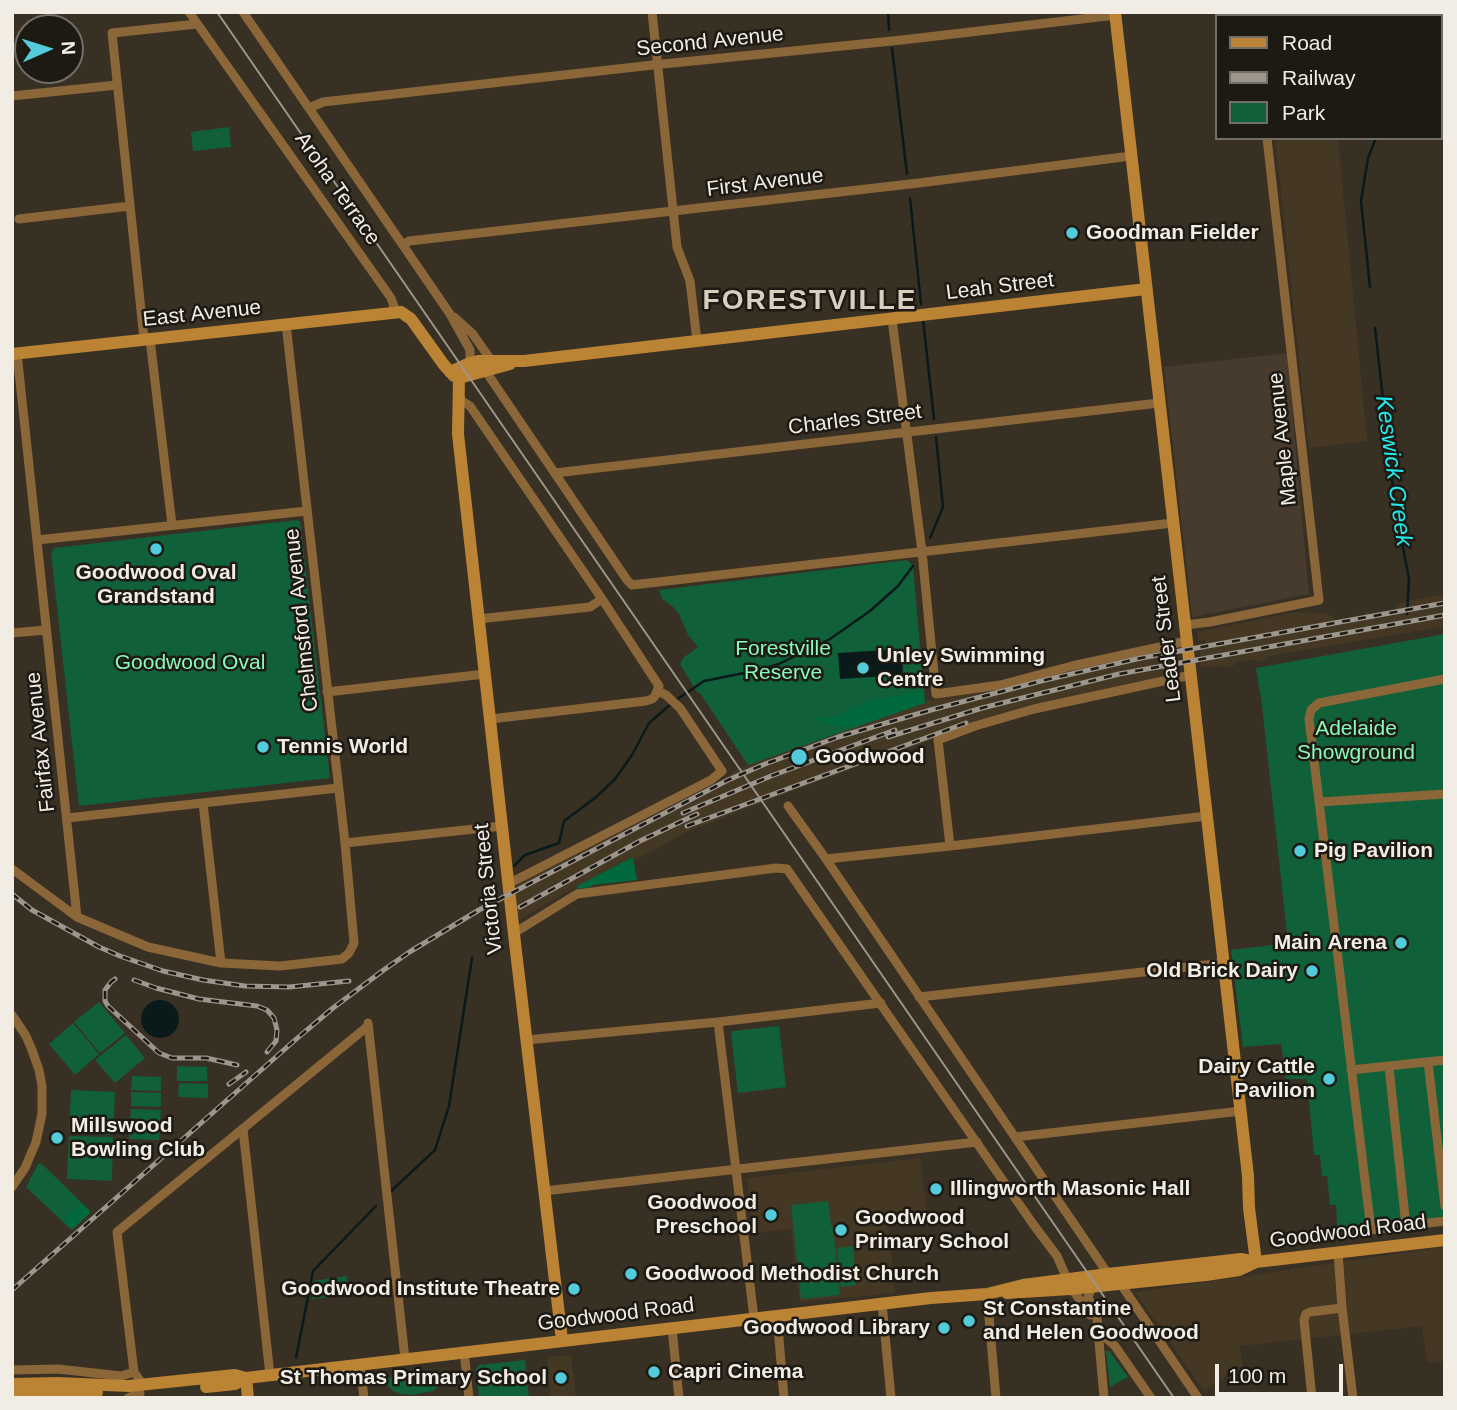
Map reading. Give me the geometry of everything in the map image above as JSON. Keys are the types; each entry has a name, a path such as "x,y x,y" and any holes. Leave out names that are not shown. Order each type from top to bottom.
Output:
{"main road":[{"name":"Leader Street","path":"1115,13 1256,1262"},
{"name":"Leah Street","path":"454,375 488,365 524,360 1146,289"},
{"name":"East Avenue","path":"14,354 396,312"},
{"name":"Aroha Terrace","path":"396,312 403,312 411,319 454,375"},
{"name":"Leah Street","path":"454,375 470,363 488,365"},
{"name":"Victoria Street","path":"454,375 458,394 458,434"},
{"name":"Victoria Street","path":"454,375 451,398 458,434 562,1340"},
{"name":"Goodwood Road","path":"12,1393 38,1391 68,1395 137,1392 234,1375 240,1381 464,1351 882,1303 989,1293 1023,1293 1068,1284 1120,1283 1228,1272 1256,1262 1445,1240"},
{"name":"Goodwood Road","path":"1090,1282 1108,1274 1241,1259 1256,1262"},
{"path":"240,1381 246,1398"},
{"name":"Goodwood Road","path":"12,1384 109,1386 137,1392"}],"street":[{"name":"Aroha Terrace","path":"189,12 388,294 396,312"},
{"path":"243,12 450,314 470,350 470,363"},
{"path":"652,12 677,247 690,281 697,341"},
{"name":"Second Avenue","path":"309,108 323,102 902,40 1115,13"},
{"path":"172,526 130,206 112,33 197,24"},
{"path":"12,96 117,85"},
{"name":"Maple Avenue","path":"1185,625 1319,600 1267,140"},
{"name":"First Avenue","path":"403,245 409,241 1131,156"},
{"path":"19,219 130,206"},
{"path":"450,314 472,332 488,365 555,473 632,585 1173,523"},
{"path":"892,319 922,552 936,694 1000,685 1187,641"},
{"name":"Chelmsford Avenue","path":"221,963 280,966 342,959 354,943 286,324"},
{"name":"Fairfax Avenue","path":"14,354 78,917"},
{"path":"458,394 602,599 657,681 660,694 680,708 722,771 711,780 508,884"},
{"name":"Charles Street","path":"555,473 1159,403"},
{"path":"37,540 307,511"},
{"path":"478,619 590,607 602,599"},
{"path":"12,633 46,630"},
{"path":"327,692 485,674"},
{"path":"950,846 938,740 1034,709 1191,676"},
{"path":"1445,680 1319,703 1311,709 1309,719 1371,1230 1445,1221"},
{"path":"490,719 646,701 660,694"},
{"path":"67,818 338,788"},
{"path":"1320,802 1445,794"},
{"path":"12,869 78,917 148,947 221,963 203,803"},
{"path":"788,806 1108,1274"},
{"path":"826,859 1207,816"},
{"path":"345,844 502,826"},
{"path":"514,933 577,894 784,868 792,875 1057,1256 1068,1284 1090,1315 1098,1336"},
{"path":"919,997 1224,963"},
{"path":"526,1040 881,1003"},
{"path":"12,1015 32,1050 39,1070 42,1100 36,1142 25,1168 12,1187"},
{"path":"718,1022 754,1318"},
{"path":"137,1392 117,1232 368,1024 405,1359"},
{"path":"1351,1070 1445,1060"},
{"path":"1429,1062 1445,1206"},
{"path":"1389,1067 1406,1226"},
{"path":"1015,1137 1241,1111"},
{"path":"243,1129 270,1375"},
{"path":"544,1191 977,1142"},
{"path":"1338,1252 1353,1398"},
{"path":"1095,1254 1097,1267 1090,1282 1088,1297 1097,1318 1104,1398"},
{"path":"1120,1283 1198,1398"},
{"path":"989,1293 996,1398"},
{"path":"882,1303 891,1398"},
{"path":"1312,1398 1304,1320 1306,1314 1342,1308"},
{"path":"777,1315 784,1398"},
{"path":"672,1328 679,1398"},
{"path":"1098,1336 1106,1338 1115,1346 1151,1398"},
{"path":"464,1351 469,1398"},
{"path":"360,1365 364,1398"},
{"path":"12,1370 58,1369 121,1376 134,1372"}],"shaded area":[{"path":"1275,140 1338,140 1367,441 1309,448"},
{"path":"1287,353 1309,594 1192,617 1164,367"},
{"path":"1445,594 1445,626 1265,657 1264,661 1257,663 1256,659 1234,663 1234,666 1201,667 1199,645 1206,643 1205,640 1198,641 1198,632 1297,612 1331,615 1335,621 1365,616 1365,612 1370,615 1396,611 1395,606 1404,602"},
{"path":"902,649 903,675 840,679 838,653"},
{"path":"1173,649 1176,672 1171,673 1171,676 985,720 689,831 635,860 632,857 520,919 517,916 515,888 520,883 729,777 733,771 925,701 1000,690 1123,658"},
{"path":"160,1000 174,1005 179,1019 174,1033 160,1038 146,1033 141,1019 146,1005"},
{"name":"Goodwood Primary School","path":"920,1158 928,1221 889,1226 895,1293 800,1302 791,1229 753,1233 747,1178"},
{"path":"1445,1247 1445,1361 1427,1363 1422,1326 1240,1346 1243,1365 1204,1391 1135,1292"},
{"name":"St Thomas Primary School","path":"571,1355 576,1398 551,1398 547,1357"}],"green space":[{"path":"229,127 231,147 193,151 191,132"},
{"name":"Goodwood Oval","path":"297,520 300,522 330,778 79,806 51,553 54,548"},
{"name":"Forestville Reserve","path":"907,560 913,566 925,703 748,765 680,664 683,658 698,647 688,635 679,614 662,599 659,590"},
{"name":"Adelaide Showground","path":"1445,634 1445,1225 1338,1238 1336,1205 1330,1205 1327,1176 1322,1176 1320,1155 1314,1155 1307,1079 1286,1079 1281,1044 1243,1047 1231,950 1288,943 1256,668"},
{"path":"924,690 925,703 861,725 845,727 823,723 815,718 834,717 869,701"},
{"path":"633,857 637,880 577,889 577,886"},
{"path":"99,1002 125,1033 100,1053 74,1022"},
{"path":"73,1023 99,1054 75,1075 49,1044"},
{"path":"779,1026 786,1087 738,1093 731,1034 733,1031"},
{"path":"126,1035 145,1058 115,1083 95,1060"},
{"path":"177,1066 207,1067 207,1081 177,1081"},
{"path":"132,1076 161,1077 161,1091 131,1090"},
{"path":"179,1083 208,1084 208,1098 178,1097"},
{"path":"71,1090 115,1092 113,1135 69,1133"},
{"path":"131,1092 161,1093 161,1107 131,1106"},
{"path":"131,1109 161,1110 160,1124 130,1123"},
{"path":"130,1125 160,1126 159,1140 129,1139"},
{"path":"69,1136 113,1137 112,1181 67,1179"},
{"path":"41,1163 81,1202 63,1222 26,1187"},
{"path":"828,1201 840,1295 801,1299 791,1205"},
{"path":"81,1202 91,1212 72,1230 63,1222"},
{"path":"853,1246 856,1285 841,1287 837,1248"},
{"path":"347,1276 349,1295 312,1299 313,1281"},
{"path":"1107,1350 1128,1377 1110,1387 1106,1352"},
{"path":"525,1360 529,1398 479,1398 476,1369 479,1365"},
{"path":"444,1371 444,1378 433,1391 401,1394 388,1385 387,1378"}],"waterway":[{"path":"888,12 889,30"},
{"path":"892,48 907,174"},
{"name":"Keswick Creek","path":"1370,287 1361,201 1368,158 1375,140"},
{"path":"910,198 921,304"},
{"path":"923,319 934,419"},
{"name":"Keswick Creek","path":"1375,328 1395,506 1409,579 1407,614"},
{"path":"930,538 943,507 936,437"},
{"path":"676,700 704,681 779,664 830,639 870,611 898,586 913,566"},
{"path":"514,866 525,855 559,843 564,821 615,779 649,723 671,704"},
{"path":"388,1194 435,1150 449,1106 472,958"},
{"path":"296,1358 313,1271 376,1206"}],"tram line":[{"path":"217,12 1174,1398"}],"railway":[{"path":"12,1290 294,1041 385,969 479,910 728,780 838,737 1041,681 1141,658 1445,603"},
{"path":"888,737 982,708 1119,674 1445,615"},
{"path":"687,826 966,723"},
{"path":"683,813 771,776 895,730"},
{"path":"520,907 640,841 697,814"},
{"path":"12,894 32,910 99,947 163,971 245,986 289,987 349,981"},
{"path":"115,979 105,990 105,1001 159,1053 172,1058 206,1058 237,1065"},
{"path":"134,980 199,999 257,1006 267,1010 274,1018 277,1030 276,1041 267,1052"},
{"path":"229,1084 246,1072"}],"place":[{"name":"Goodman Fielder","path":"1072,233"},
{"name":"Goodwood Oval Grandstand","path":"156,549"},
{"name":"Unley Swimming Centre","path":"863,668"},
{"name":"Tennis World","path":"263,747"},
{"name":"Goodwood","path":"799,757"},
{"name":"Pig Pavilion","path":"1300,851"},
{"name":"Main Arena","path":"1401,943"},
{"name":"Old Brick Dairy","path":"1312,971"},
{"name":"Dairy Cattle Pavilion","path":"1329,1079"},
{"name":"Millswood Bowling Club","path":"57,1138"},
{"name":"Illingworth Masonic Hall","path":"936,1189"},
{"name":"Goodwood Preschool","path":"771,1215"},
{"name":"Goodwood Primary School","path":"841,1230"},
{"name":"Goodwood Methodist Church","path":"631,1274"},
{"name":"Goodwood Institute Theatre","path":"574,1289"},
{"name":"St Constantine and Helen Goodwood","path":"969,1321"},
{"name":"Goodwood Library","path":"944,1328"},
{"name":"Capri Cinema","path":"654,1372"},
{"name":"St Thomas Primary School","path":"561,1378"}],"district":[{"name":"FORESTVILLE","path":"810,301"}]}
